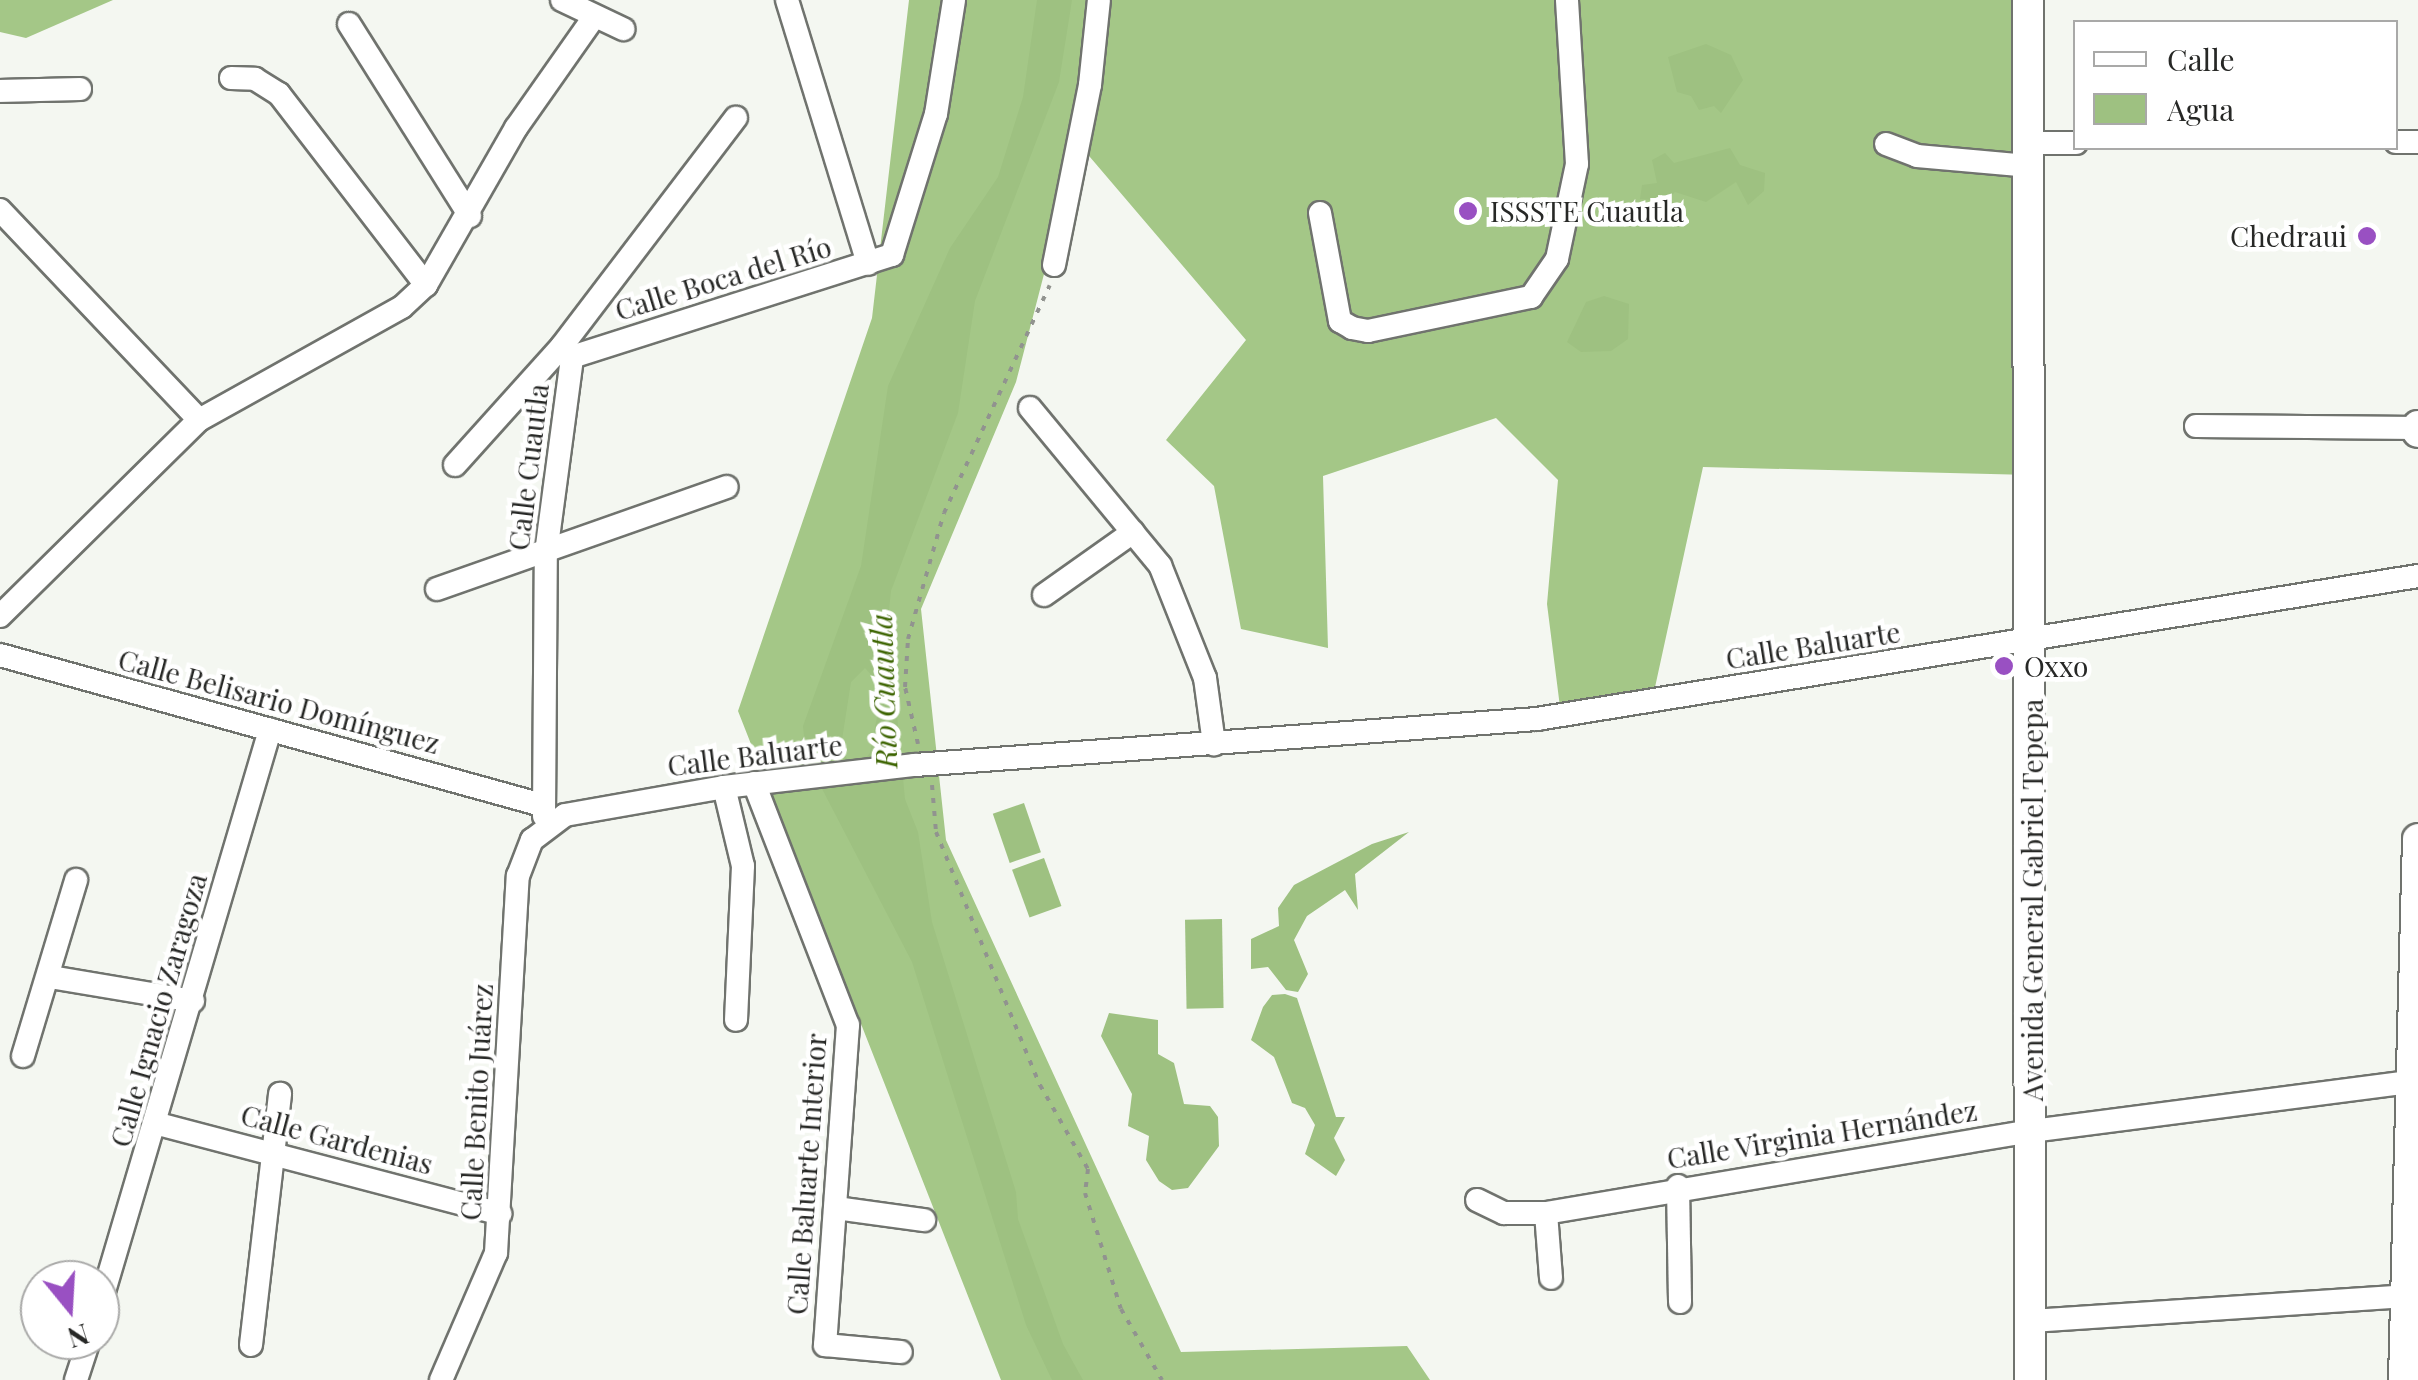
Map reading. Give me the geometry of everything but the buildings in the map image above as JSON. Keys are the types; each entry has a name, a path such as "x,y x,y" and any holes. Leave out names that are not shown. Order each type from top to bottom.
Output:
{"main road":[{"name":"Avenida General Gabriel Tepepa","path":"2028,0 2033,640 2030,1380"},
{"path":"2404,1380 2415,1081 2418,839"}],"street":[{"path":"562,0 624,29"},
{"path":"786,0 868,264"},
{"name":"Calle Boca del Río","path":"567,352 892,254 936,114 954,0"},
{"path":"1054,265 1090,86 1099,0"},
{"path":"1320,213 1340,321 1352,328 1368,331 1531,297 1558,259 1577,164 1568,0"},
{"path":"0,616 199,420 402,307 426,286 470,216 516,128 594,17"},
{"path":"349,24 470,216"},
{"path":"231,78 254,80 278,94 426,286"},
{"path":"0,91 80,88"},
{"name":"Calle Cuautla","path":"544,814 546,553 567,352 736,118"},
{"path":"1886,144 1916,156 2029,154 2073,143"},
{"path":"0,210 199,420"},
{"path":"454,465 567,352"},
{"path":"1030,408 1160,564 1184,611 1204,678 1214,744"},
{"path":"2196,426 2418,428"},
{"path":"436,589 727,487"},
{"path":"1044,596 1133,532"},
{"name":"Calle Baluarte","path":"544,814 754,783 923,765 1537,719 2418,576"},
{"name":"Calle Belisario Domínguez","path":"0,655 270,730 544,814"},
{"name":"Calle Ignacio Zaragoza","path":"114,1260 158,1124 270,730"},
{"name":"Calle Baluarte Interior","path":"754,783 848,1025 825,1345 900,1352"},
{"path":"724,787 743,866 736,1020"},
{"name":"Calle Benito Juárez","path":"441,1380 496,1253 518,876 523,855 544,814"},
{"path":"23,1056 50,977 76,880"},
{"path":"50,977 193,1001"},
{"name":"Calle Virginia Hernández","path":"1477,1200 1504,1214 1546,1213 1678,1186 2032,1131 2415,1081"},
{"path":"251,1345 280,1094"},
{"name":"Calle Gardenias","path":"158,1124 500,1214"},
{"path":"1678,1186 1680,1302"},
{"path":"836,1208 924,1220"},
{"path":"1546,1213 1550,1278"},
{"path":"2031,1321 2406,1296"}],"path":[{"path":"1054,265 1051,283 944,513 908,639 911,732 923,765 936,832 1026,1053 1088,1169 1085,1193 1121,1309 1162,1380"}],"shaded area":[{"path":"0,0 113,0 26,38 0,32"},
{"path":"909,0 2032,0 2031,475 1703,467 1652,701 1561,715 1547,604 1558,480 1496,418 1323,476 1328,648 1241,629 1214,486 1166,440 1246,340 1078,143 1016,382 921,609 946,840 1181,1352 1407,1346 1430,1380 1001,1380 738,711 872,318"}],"water":[{"name":"Río Cuautla","path":"1037,0 1072,0 1059,82 975,301 958,413 891,591 888,620 905,799 918,832 932,922 1016,1192 1018,1219 1063,1344 1083,1380 1052,1380 1026,1325 912,962 806,758 803,726 861,566 888,386 950,248 998,177 1023,97","holes":["865,668 875,679 877,717 870,753 859,766 848,761 841,746 851,682"]},
{"path":"1706,44 1731,55 1743,80 1721,113 1714,106 1699,110 1691,96 1677,92 1668,57"},
{"path":"1730,148 1740,165 1765,173 1764,191 1748,205 1736,182 1706,202 1675,192 1670,197 1678,212 1667,221 1654,200 1640,199 1642,185 1657,183 1652,160 1665,153 1674,163"},
{"path":"1604,296 1629,304 1628,339 1611,351 1581,352 1567,342 1586,302"},
{"path":"1024,803 1041,852 1010,863 993,814"},
{"path":"1409,832 1355,874 1358,910 1345,890 1307,916 1294,940 1308,974 1298,992 1286,990 1268,967 1251,969 1251,939 1279,926 1278,908 1294,885 1372,844"},
{"path":"1044,858 1061,906 1029,918 1012,870"},
{"path":"1222,919 1224,1008 1187,1009 1185,920"},
{"path":"1272,995 1297,998 1336,1117 1345,1117 1334,1138 1345,1160 1336,1176 1305,1154 1315,1125 1305,1108 1292,1103 1274,1057 1251,1040 1263,1007"},
{"path":"1109,1013 1158,1020 1158,1054 1174,1063 1184,1104 1210,1106 1218,1117 1219,1146 1188,1188 1172,1190 1159,1181 1146,1160 1149,1136 1128,1126 1132,1094 1101,1036"}],"place":[{"name":"ISSSTE Cuautla","path":"1468,211"},
{"name":"Chedraui","path":"2367,236"},
{"name":"Oxxo","path":"2004,666"}]}
